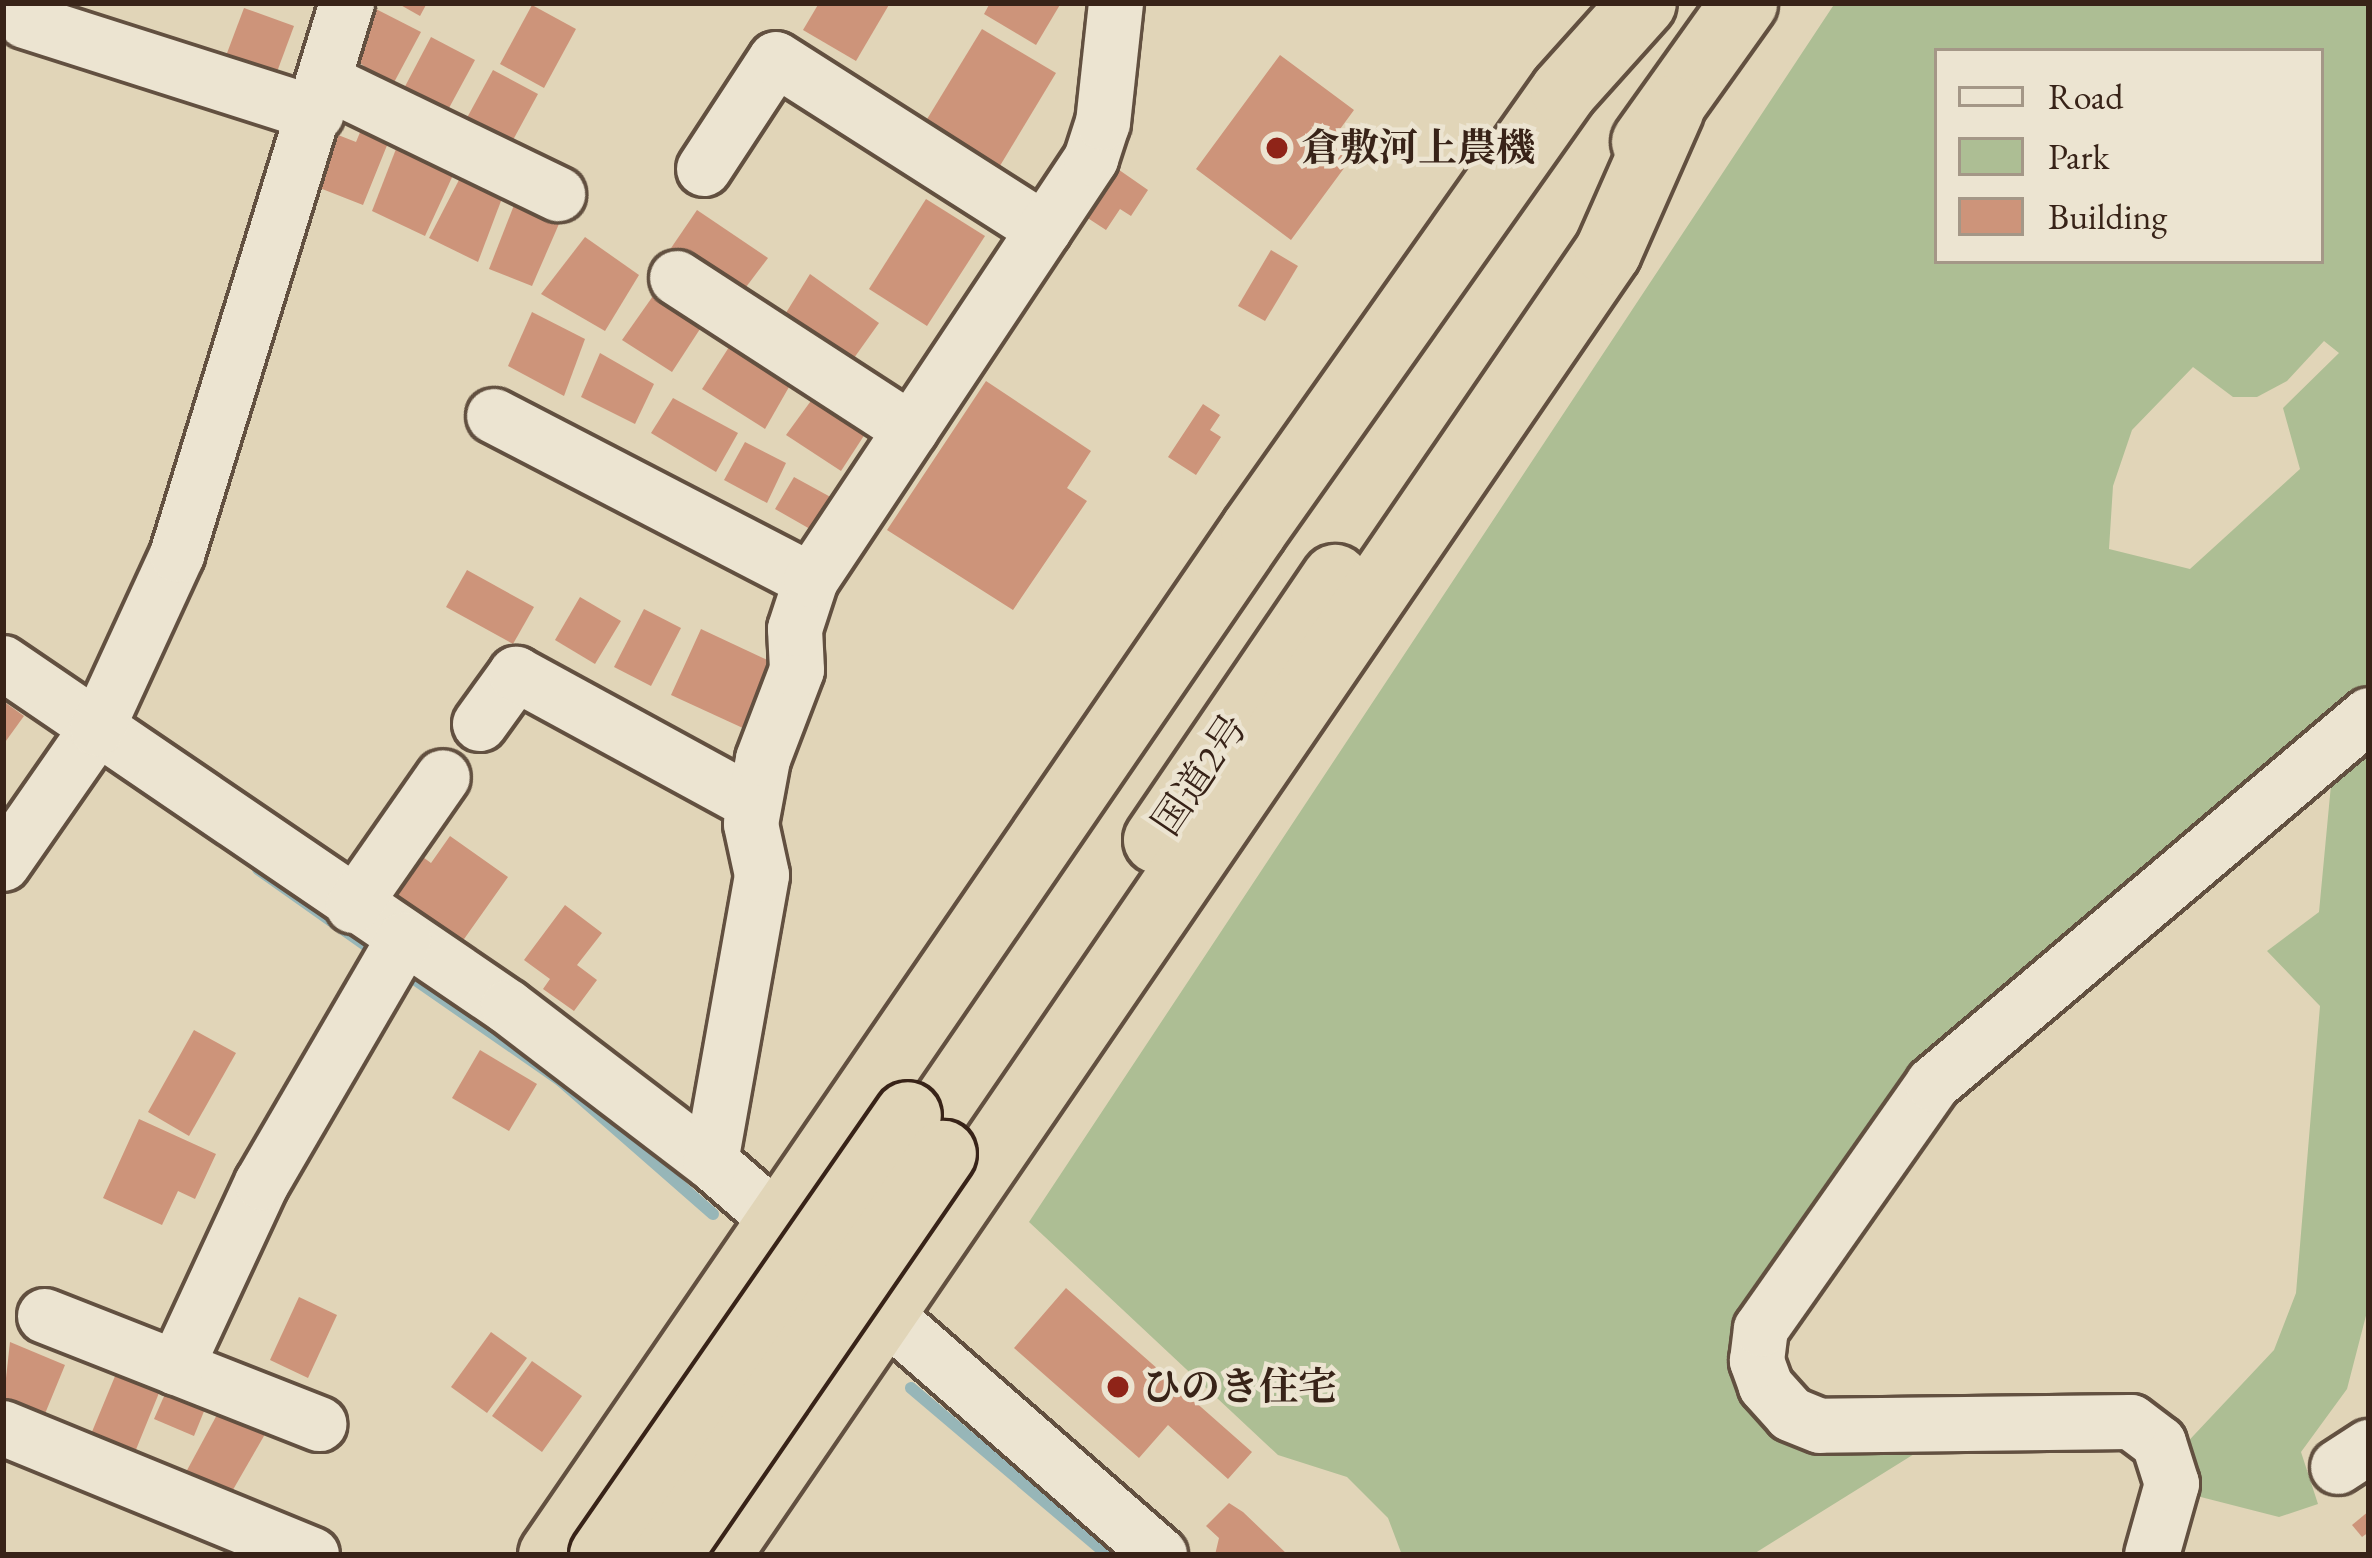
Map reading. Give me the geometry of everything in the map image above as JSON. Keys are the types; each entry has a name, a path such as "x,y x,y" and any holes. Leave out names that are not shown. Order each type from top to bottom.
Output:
{"highway":[{"path":"552,1555 1550,110 1643,3"},
{"name":"国道2号","path":"668,1555 926,1135 1602,94 1654,3"},
{"name":"国道2号","path":"603,1555 926,1135 1744,3"},
{"path":"717,1555 1608,252 1671,109"}],"street":[{"path":"3,864 97,729 177,555 347,3"},
{"path":"711,1162 762,875 754,804 797,670 795,629 812,580 1091,159 1103,123 1117,3"},
{"path":"25,21 321,98 558,194"},
{"path":"704,169 776,59 1044,230"},
{"path":"677,278 911,430"},
{"path":"494,416 812,580"},
{"path":"3,663 352,906 395,955 711,1162 883,1318 1160,1555"},
{"path":"480,724 516,674 754,804"},
{"path":"2152,1555 2172,1484 2159,1442 2131,1422 1820,1426 1791,1414 1766,1386 1757,1360 1761,1329 1933,1084 2369,715"},
{"path":"352,906 442,777"},
{"path":"176,1368 262,1183 395,955"},
{"path":"45,1316 319,1424"},
{"path":"3,1428 312,1555"}],"green space":[{"path":"1835,3 2369,3 2369,683 2334,704 1949,1045 1747,1384 1927,1446 1752,1555 1402,1555 1388,1518 1347,1477 1278,1455 1029,1222","holes":["2324,341 2339,353 2283,408 2300,469 2190,569 2109,549 2113,486 2132,430 2193,367 2233,397 2257,397 2287,381"]},
{"path":"2369,732 2369,1304 2347,1389 2301,1452 2318,1504 2279,1517 2189,1494 2179,1451 2274,1350 2296,1293 2320,1006 2267,951 2319,912 2334,753"}],"building":[{"path":"397,3 427,3 420,16"},
{"path":"819,3 890,3 856,61 803,30"},
{"path":"990,3 1061,3 1036,45 984,14"},
{"path":"532,5 576,29 544,88 500,64"},
{"path":"372,7 421,32 391,88 359,62"},
{"path":"244,8 294,26 271,88 221,69"},
{"path":"982,29 1056,73 995,174 921,129"},
{"path":"431,37 475,60 443,119 400,96"},
{"name":"倉敷河上農機","path":"1280,55 1354,110 1332,140 1353,156 1291,240 1196,169"},
{"path":"493,70 538,94 507,151 462,127"},
{"path":"366,118 394,128 363,205 312,185 333,133 356,142"},
{"path":"396,149 454,173 425,236 372,211"},
{"path":"1112,165 1148,190 1131,216 1120,209 1106,230 1080,213"},
{"path":"460,178 504,193 478,262 429,238"},
{"path":"926,199 985,236 927,326 869,289"},
{"path":"516,200 562,217 532,286 489,269"},
{"path":"697,210 768,258 734,303 669,251"},
{"path":"585,237 639,275 605,331 541,294"},
{"path":"1271,250 1298,266 1265,321 1238,306"},
{"path":"810,274 879,323 844,372 776,329"},
{"path":"653,296 700,329 672,372 622,340"},
{"path":"532,312 585,339 564,396 508,366"},
{"path":"731,344 793,380 765,429 702,389"},
{"path":"600,353 654,384 635,424 581,397"},
{"path":"986,381 1091,451 1067,488 1087,501 1013,610 887,530"},
{"path":"673,398 738,433 716,472 651,433"},
{"path":"813,398 867,431 841,471 786,435"},
{"path":"1203,404 1220,415 1210,430 1221,437 1196,475 1168,457"},
{"path":"745,442 786,463 767,503 724,480"},
{"path":"794,477 836,500 817,533 775,509"},
{"path":"467,570 534,607 513,644 446,607"},
{"path":"580,597 621,621 595,664 555,640"},
{"path":"644,609 681,628 651,686 614,667"},
{"path":"701,629 776,664 745,729 671,695"},
{"path":"3,701 24,716 3,745"},
{"path":"450,836 508,877 457,949 369,886 401,841 431,863"},
{"path":"565,905 602,933 577,965 597,980 574,1011 543,989 550,979 524,960"},
{"path":"194,1030 236,1053 189,1136 148,1112"},
{"path":"480,1050 537,1084 509,1131 452,1098"},
{"path":"139,1119 216,1154 195,1199 178,1191 162,1225 103,1198"},
{"name":"ひのき住宅","path":"1066,1288 1252,1452 1228,1479 1168,1425 1139,1458 1014,1348"},
{"path":"299,1297 337,1315 308,1378 270,1360"},
{"path":"491,1332 527,1358 487,1413 451,1387"},
{"path":"10,1342 65,1365 42,1421 3,1405"},
{"path":"532,1361 582,1396 542,1452 492,1416"},
{"path":"118,1369 161,1388 133,1457 89,1439"},
{"path":"172,1378 211,1394 194,1436 154,1419"},
{"path":"219,1411 268,1429 230,1495 185,1474"},
{"path":"1229,1503 1288,1555 1215,1555 1219,1538 1206,1526"},
{"path":"2369,1511 2369,1532 2362,1537 2352,1525"}],"waterway":[{"path":"258,869 378,954"},
{"path":"400,969 561,1081 713,1214"},
{"path":"911,1388 1108,1555"}],"place":[{"name":"倉敷河上農機","path":"1277,148"},
{"name":"ひのき住宅","path":"1118,1387"}]}
